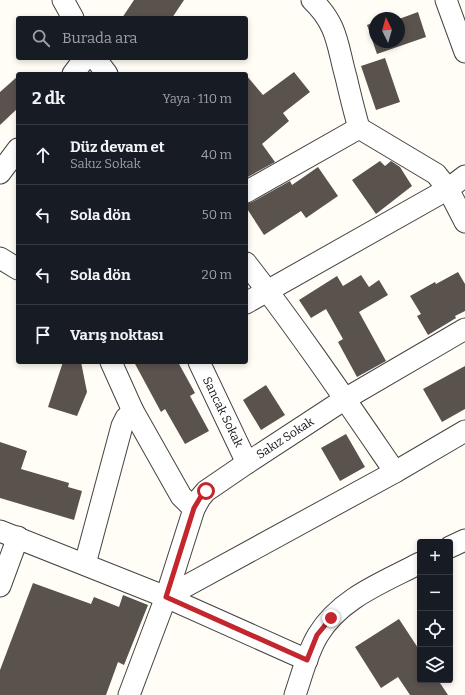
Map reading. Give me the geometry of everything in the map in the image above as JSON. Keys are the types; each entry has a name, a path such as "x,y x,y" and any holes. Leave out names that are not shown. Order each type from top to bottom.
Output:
{"street":[{"path":"63,0 72,16"},
{"path":"312,0 327,17 338,41 359,128 430,170 442,180 465,222"},
{"path":"446,0 465,52"},
{"path":"74,72 84,60"},
{"path":"96,60 106,72"},
{"path":"248,191 359,128"},
{"path":"0,173 16,152"},
{"path":"248,302 448,189 465,176"},
{"path":"248,267 345,398 395,472"},
{"name":"Sakız Sokak","path":"129,695 166,597 194,508 206,491 345,398 465,329"},
{"path":"112,364 133,411 181,496 194,508"},
{"name":"Sancak Sokak","path":"200,364 247,463"},
{"path":"85,564 122,426 126,418 133,411"},
{"path":"166,597 395,472 465,431"},
{"path":"0,586 9,534 166,597 307,660"},
{"path":"453,546 465,540"},
{"path":"295,695 317,635 331,618 340,609 361,594 417,565"}],"building":[{"path":"134,0 184,0 173,16 123,16"},
{"path":"418,12 426,37 405,44 405,17"},
{"path":"375,48 394,48 377,54"},
{"path":"385,58 400,102 376,110 361,66"},
{"path":"294,72 310,92 283,113 289,121 262,144 275,162 248,177 248,77 263,95"},
{"path":"16,78 16,110 0,125 0,92"},
{"path":"380,161 385,166 391,161 400,167 412,186 376,214 352,180"},
{"path":"318,167 338,196 306,218 301,211 264,235 248,210 248,203 290,181 292,185"},
{"path":"458,272 465,284 465,311 455,316 456,318 428,335 417,316 421,314 410,296 435,282 436,284"},
{"path":"361,275 369,287 379,280 388,295 359,312 386,361 357,377 338,342 343,339 326,309 311,318 299,300 337,276 343,286"},
{"path":"62,364 81,364 87,392 77,416 48,407"},
{"path":"135,364 179,364 195,393 190,396 209,431 185,444 165,409 161,412"},
{"path":"465,366 465,409 442,422 423,389"},
{"path":"266,385 285,415 261,430 243,400"},
{"path":"346,434 365,467 340,481 321,448"},
{"path":"0,442 27,451 21,469 69,483 68,487 82,491 74,520 0,498"},
{"path":"33,583 91,604 94,597 119,607 123,595 148,605 124,665 118,662 106,695 0,695 0,670"},
{"path":"399,619 417,646 417,683 440,683 448,695 410,695 398,677 381,688 355,647"}],"route":[{"path":"206,491 194,508 166,597 307,660 317,635 331,618"}]}
